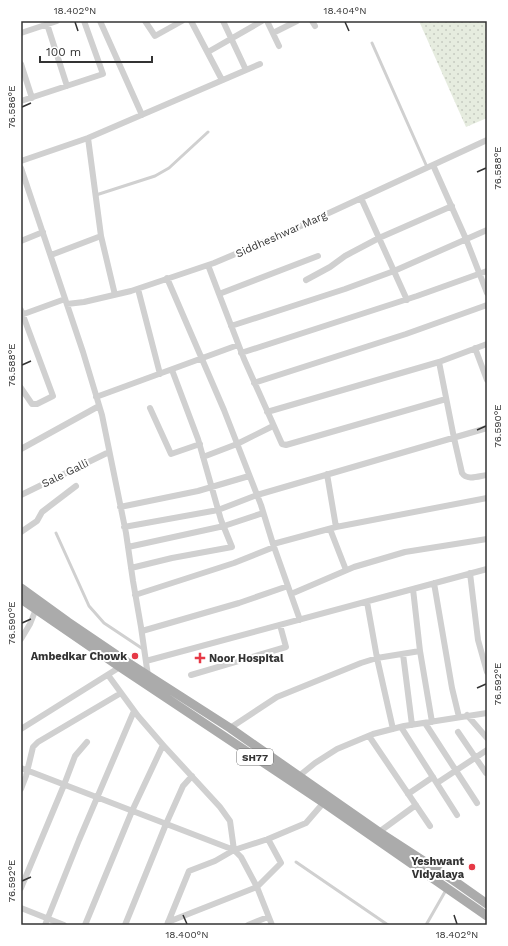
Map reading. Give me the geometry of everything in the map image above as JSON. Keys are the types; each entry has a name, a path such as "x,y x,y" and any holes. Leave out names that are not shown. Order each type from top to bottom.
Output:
{"main road":[{"name":"SH77","path":"21,588 68,622 148,676 230,728 299,776 326,800 487,916"},
{"name":"SH77","path":"21,599 120,667 326,800 379,832 487,904"}],"street":[{"path":"21,33 57,21"},
{"path":"21,101 103,74 84,21"},
{"path":"100,21 142,115"},
{"path":"145,21 155,36 182,21"},
{"path":"191,21 222,80"},
{"path":"223,21 246,70"},
{"path":"208,52 262,21"},
{"path":"267,21 279,46"},
{"path":"273,33 297,21"},
{"path":"47,24 67,86"},
{"path":"21,64 32,98"},
{"path":"21,161 88,138 260,64"},
{"path":"88,138 101,236 115,295"},
{"name":"Siddheshwar Marg","path":"22,313 66,301 84,302 115,295 138,289 208,265 292,230 487,140"},
{"path":"430,166 452,206 487,293"},
{"path":"21,168 51,255 99,406 128,547 148,676"},
{"path":"361,198 407,300"},
{"path":"306,280 330,267 345,256 379,238 452,206"},
{"path":"231,326 394,271 487,230"},
{"path":"21,241 43,232"},
{"path":"51,255 101,236"},
{"path":"219,294 318,256"},
{"path":"208,265 241,353 282,444 286,445 446,399"},
{"path":"241,353 407,300 487,271"},
{"path":"167,278 224,410 257,495 273,546 300,620"},
{"path":"138,289 160,374"},
{"path":"254,383 406,334 487,305"},
{"path":"21,388 32,404 37,404 53,396 22,313"},
{"path":"267,412 440,362 487,344"},
{"path":"96,397 238,345"},
{"path":"475,348 487,380"},
{"path":"440,362 446,399 463,475 468,478 487,475"},
{"path":"131,568 172,558 232,547 218,510 200,444 172,370"},
{"path":"21,449 99,406"},
{"path":"150,408 171,454 200,444"},
{"path":"203,457 237,444 273,426"},
{"path":"124,527 218,510 257,495 487,428"},
{"name":"Sale Galli","path":"21,494 109,452"},
{"path":"327,474 333,528 346,570"},
{"path":"120,507 177,496 249,476"},
{"path":"21,532 37,521 42,512 76,486"},
{"path":"135,595 234,563 273,546 333,528 487,498"},
{"path":"128,547 224,526 263,513"},
{"path":"291,594 346,570 405,552 487,540"},
{"path":"146,661 487,569"},
{"path":"470,573 478,640 487,672"},
{"path":"434,583 452,688 459,717"},
{"path":"142,631 239,603 288,586"},
{"path":"413,589 420,651 432,722"},
{"path":"367,602 377,658 393,729"},
{"path":"21,639 30,624 36,609"},
{"path":"191,674 286,648 280,625"},
{"path":"230,728 277,697 361,663 377,658 420,651"},
{"path":"403,654 412,725"},
{"path":"21,729 120,667"},
{"path":"108,675 134,711 220,807 230,821 234,850"},
{"path":"21,789 24,769 33,747 38,742 121,693"},
{"path":"46,925 79,840 134,711"},
{"path":"299,776 315,763 337,749 369,736 401,727 487,713"},
{"path":"467,716 487,738"},
{"path":"425,723 477,803"},
{"path":"401,727 457,814"},
{"path":"458,732 486,773"},
{"path":"369,736 430,826"},
{"path":"21,888 75,756 87,742"},
{"path":"85,925 132,811 163,745"},
{"path":"437,783 487,750"},
{"path":"24,769 234,850 241,857 257,886 272,925"},
{"path":"125,925 183,786 192,776"},
{"path":"408,794 433,777"},
{"path":"167,923 189,870 215,861 234,850 306,823 326,800"},
{"path":"379,832 416,805"},
{"path":"167,923 257,886 281,863 268,838"},
{"path":"21,908 64,925"},
{"path":"248,925 268,917"}],"lane":[{"path":"372,43 430,166"},
{"path":"96,195 155,176 169,168 208,132"},
{"path":"56,533 89,606 104,623 145,650"},
{"path":"296,862 388,925"},
{"path":"426,925 447,888"}],"shaded area":[{"path":"419,21 487,21 487,118 466,127"}],"place":[{"name":"Ambedkar Chowk","path":"135,656"},
{"name":"Noor Hospital","path":"200,658"},
{"name":"Yeshwant Vidyalaya","path":"472,867"}]}
